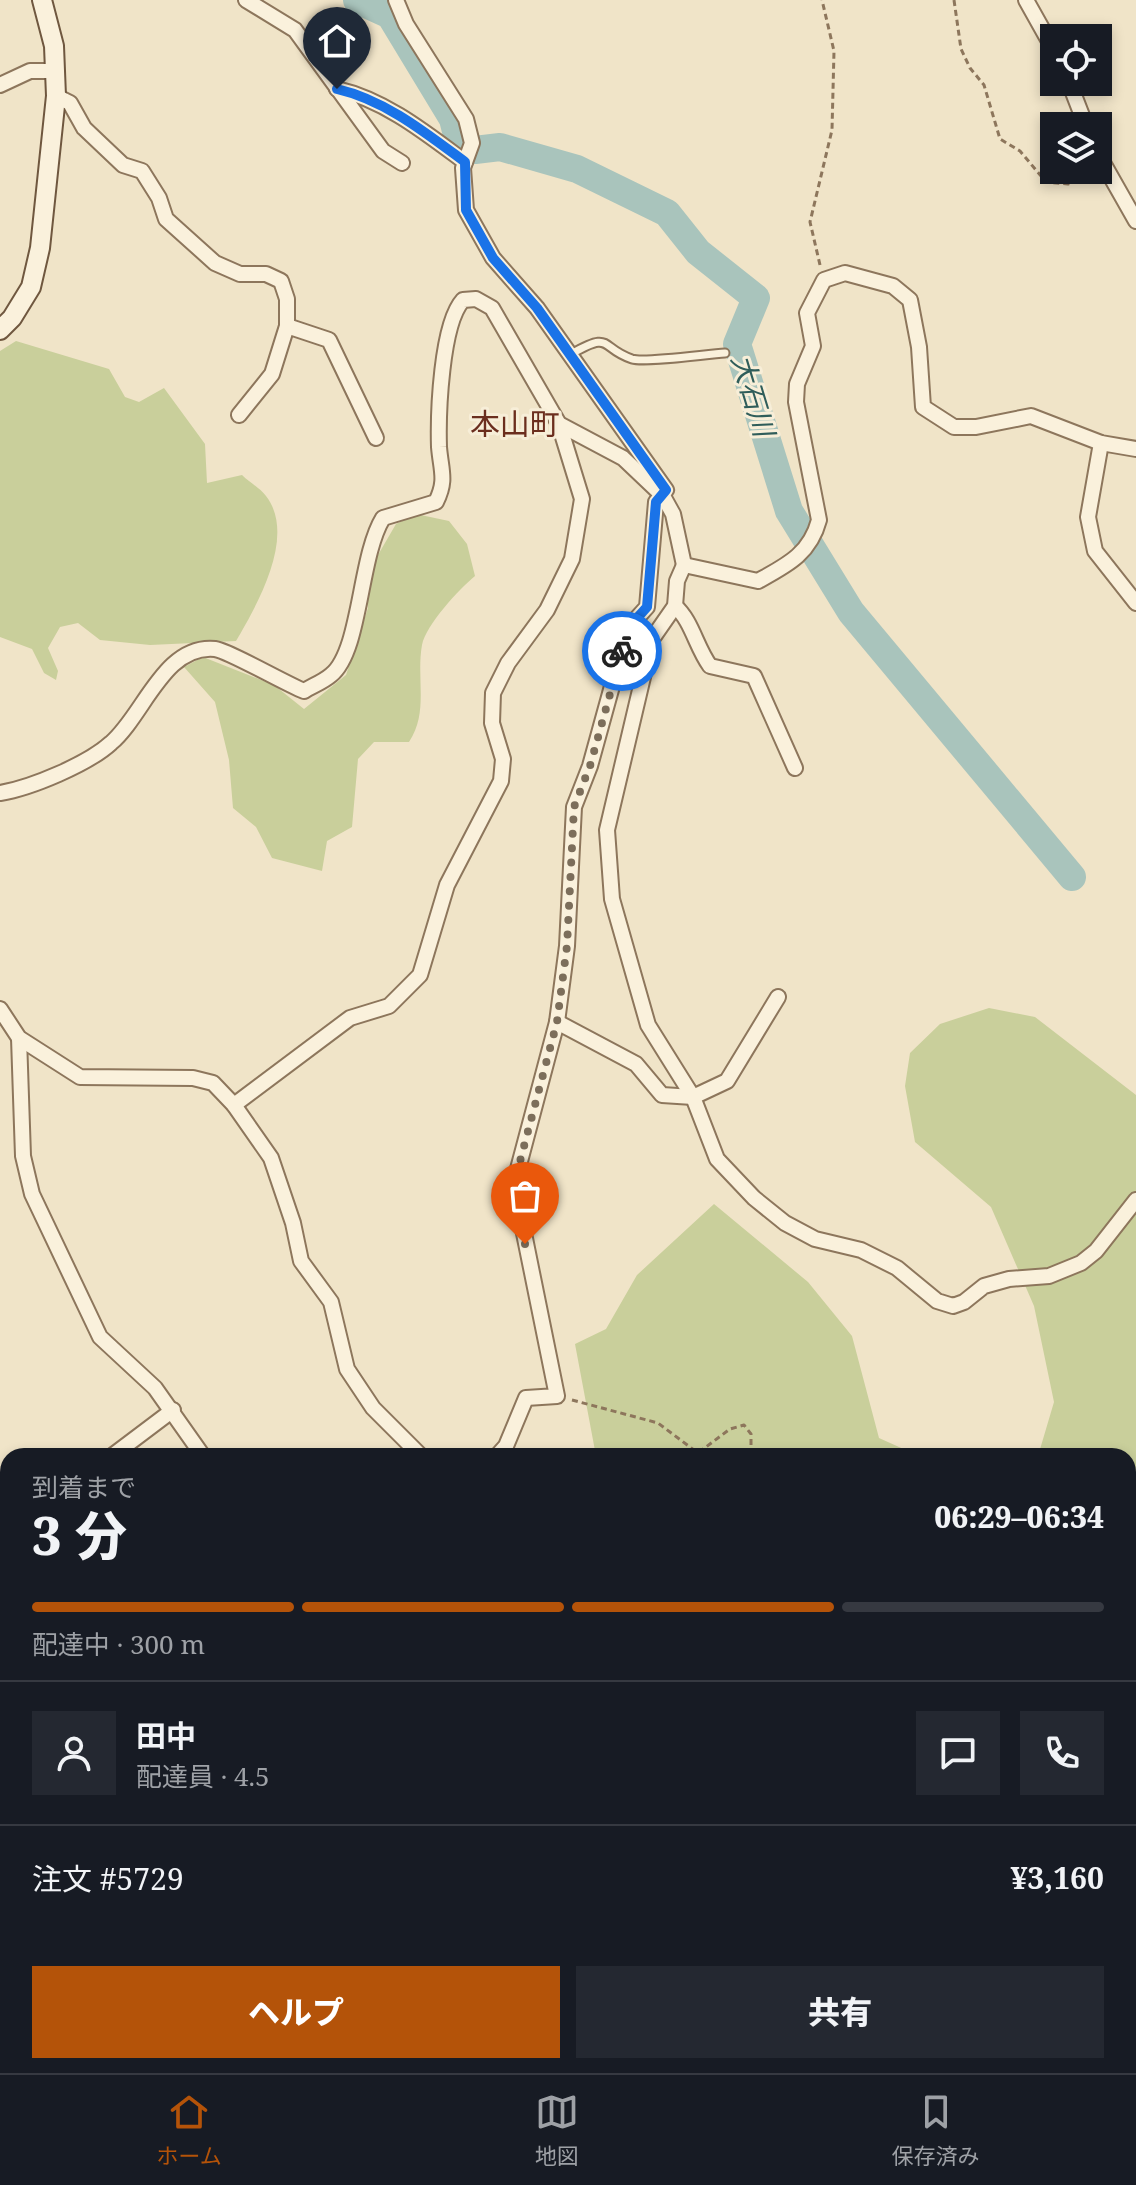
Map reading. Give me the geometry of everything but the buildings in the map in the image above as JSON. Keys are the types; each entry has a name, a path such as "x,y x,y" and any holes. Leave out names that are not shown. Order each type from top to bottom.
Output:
{"main road":[{"path":"0,330 12,318 31,287 40,248 56,96 54,46 42,0"}],"street":[{"path":"246,0 295,30 383,151 402,163"},
{"path":"396,0 406,24 466,119 472,143 465,162 466,210 493,258 537,308 666,490 656,502 647,607 628,628 590,766 574,807 567,946 557,1022 514,1184 557,1396 526,1398 504,1448"},
{"path":"1026,0 1040,25"},
{"path":"0,85 30,71 56,71"},
{"path":"337,89 357,94 415,125 465,162"},
{"path":"56,96 70,103 84,128 123,165 142,171 159,198 166,219 215,263 240,274 266,274 281,281 287,299 287,326 272,374 239,415"},
{"path":"1112,179 1136,221"},
{"path":"684,565 758,581 798,558 814,538 819,520 796,402 797,384 813,346 807,313 824,280 845,273 893,286 910,300 919,347 923,407 954,427 976,427 1031,416 1101,443 1136,449"},
{"path":"0,793 49,778 111,744 178,660 194,649 219,650 304,691 332,675 346,652 373,535 383,518 436,502 444,485 439,446 448,339 454,310 463,300 476,299 492,308 559,424 582,499 572,559 547,610 508,663 493,693 492,723 503,759 501,781 447,885 420,975 389,1006 350,1018 234,1105"},
{"path":"287,326 329,340 376,438"},
{"path":"559,424 623,458 663,496 673,514 684,565 677,581 675,606 652,639 607,830 612,899 648,1025 693,1097 717,1159 754,1198 785,1223 815,1239 861,1250 897,1268 937,1301 953,1306 964,1302 984,1286 1009,1279 1049,1276 1081,1263 1096,1251 1136,1200"},
{"path":"1101,443 1088,517 1095,551 1136,603"},
{"path":"675,606 684,614 699,651 710,666 754,676 795,768"},
{"path":"557,1022 636,1064 662,1095 693,1097 727,1081 778,997"},
{"path":"0,1009 19,1038 80,1077 193,1078 213,1083 234,1105 271,1158 293,1223 301,1261 331,1302 347,1369 373,1408 413,1448"},
{"path":"19,1038 23,1156 32,1194 100,1337 155,1388 173,1410 193,1448"},
{"path":"123,1448 173,1410"}],"lane":[{"path":"571,354 591,343 608,343 632,359 725,353"}],"path":[{"path":"822,0 834,51 832,130 810,222 824,280"},
{"path":"954,0 961,49 970,68 984,85 1000,139 1020,151 1040,175"},
{"path":"557,1396 658,1423 691,1448"},
{"path":"705,1448 730,1429 744,1425 751,1434 751,1448"}],"green space":[{"path":"16,341 109,369 125,397 139,402 164,388 205,444 207,483 242,475 266,496 274,512 276,550 263,590 236,641 150,645 100,640 78,623 60,627 48,648 58,671 56,680 44,673 32,649 0,637 0,351"},
{"path":"416,514 449,521 467,544 475,576 444,608 425,637 421,658 419,719 415,731 409,742 374,742 358,759 352,827 327,841 322,871 272,858 256,827 233,808 229,760 215,702 184,667 203,657 274,685 304,709 346,675 368,608 364,579 396,524"},
{"path":"989,1008 1035,1017 1136,1095 1136,1448 1040,1448 1054,1402 1034,1306 991,1207 915,1142 905,1086 910,1053 940,1024"},
{"path":"714,1204 808,1282 852,1336 879,1438 901,1448 594,1448 575,1344 606,1329 637,1275"}],"waterway":[{"name":"大石川","path":"357,0 390,15 453,119 460,147 475,150 500,147 577,169 667,213 698,252 756,298 737,344 789,511 851,612 1072,877"}],"way so far":[{"path":"525,1244 514,1184 557,1022 567,946 574,807 590,766 622,651"}],"district":[{"name":"本山町","path":"515,423"}],"route":[{"path":"337,89 357,94 415,125 465,162 466,210 493,258 537,308 666,490 656,502 647,607 628,628 622,651"}]}
